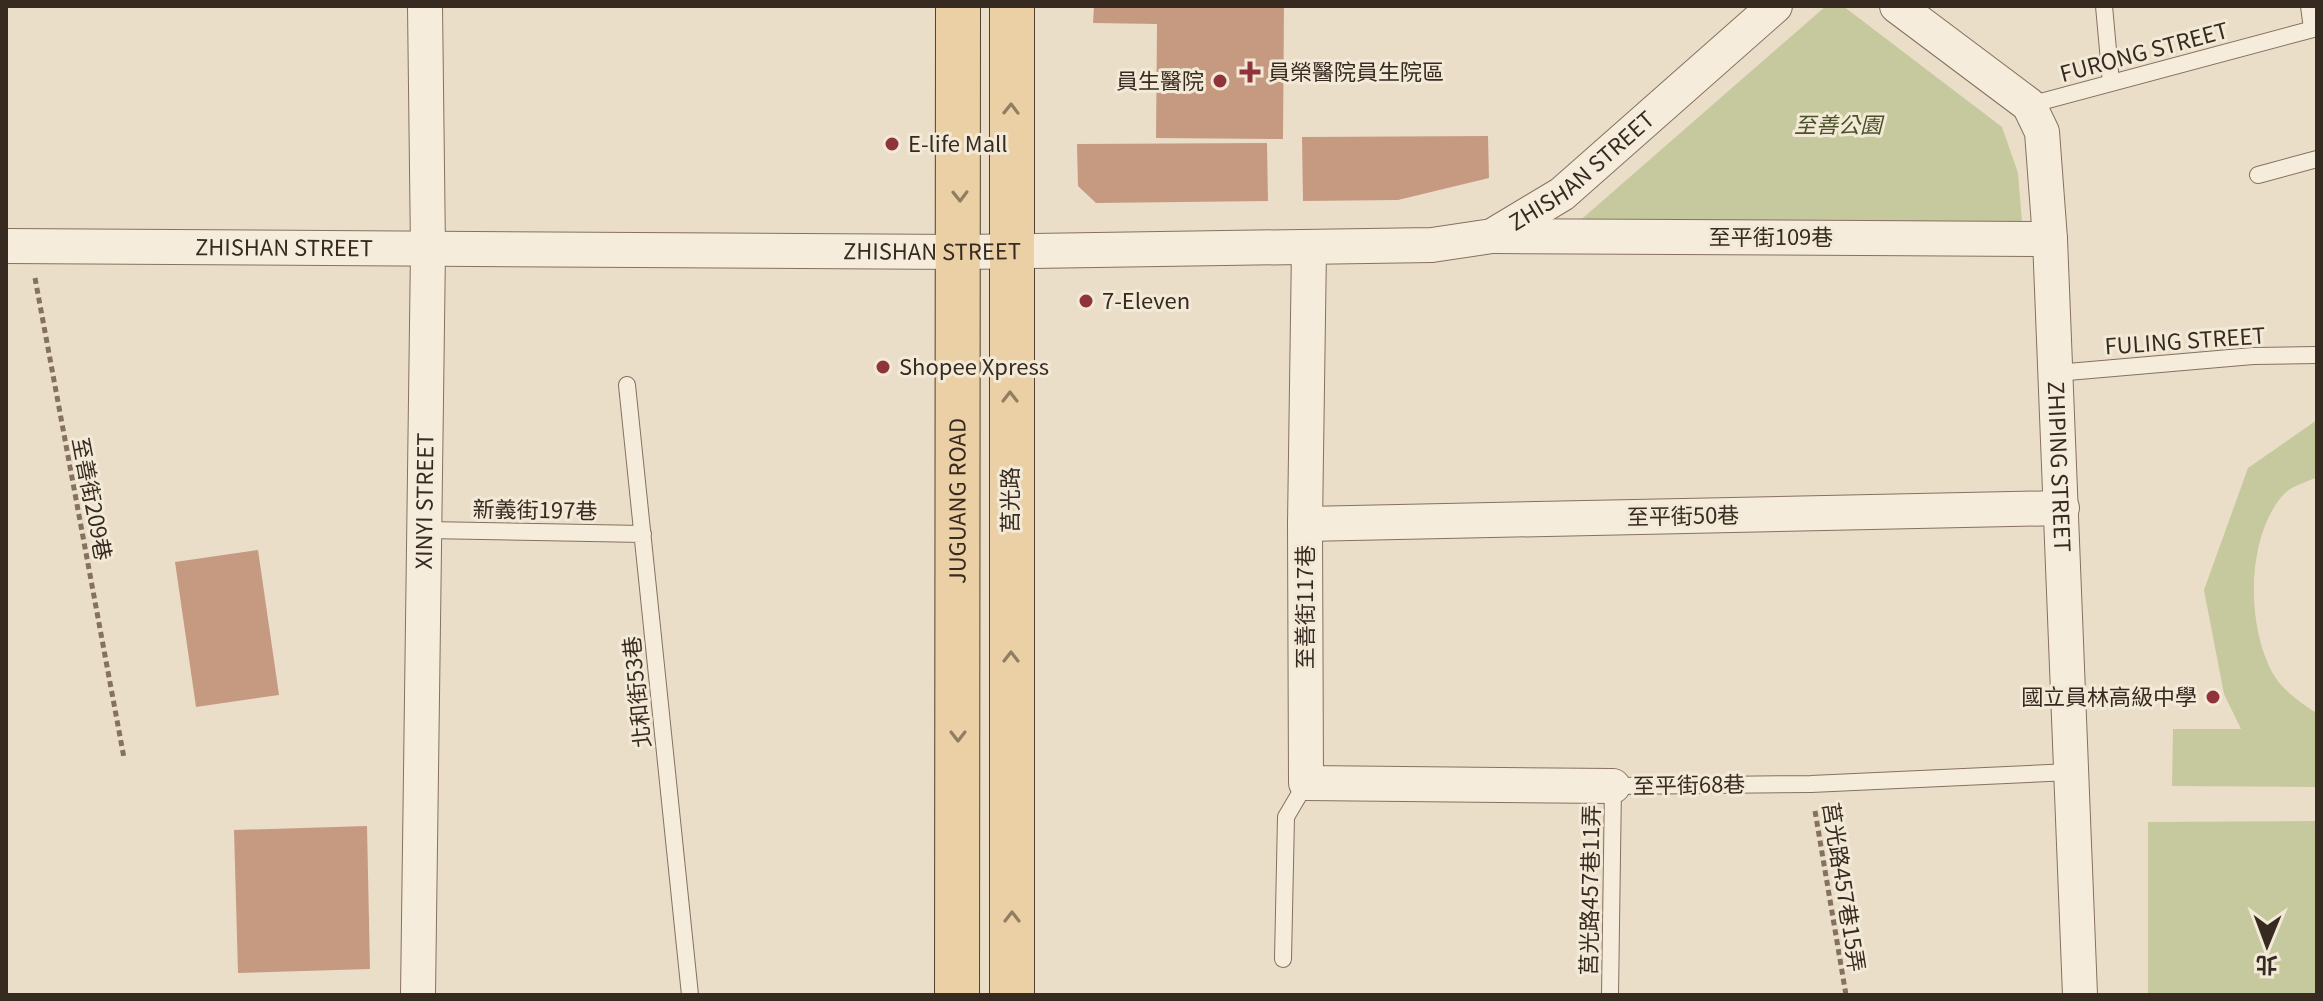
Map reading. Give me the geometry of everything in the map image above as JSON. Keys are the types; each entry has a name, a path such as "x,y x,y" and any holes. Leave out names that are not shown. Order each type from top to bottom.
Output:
{"main road":[{"name":"JUGUANG ROAD","path":"957,995 958,6"},
{"name":"莒光路","path":"1012,6 1009,251 1012,995"}],"street":[{"name":"XINYI STREET","path":"418,995 428,250 425,6"},
{"name":"ZHISHAN STREET","path":"17,246 960,252 1432,245 1492,236 1562,194 1775,6"},
{"path":"1897,6 2029,105"},
{"name":"ZHIPING STREET","path":"2029,105 2042,132 2050,239 2080,995"},
{"name":"至平街109巷","path":"1492,236 2050,239"},
{"name":"至善街117巷","path":"1306,783 1305,524 1309,248"},
{"name":"至平街50巷","path":"1305,524 2062,508"},
{"name":"至平街68巷","path":"1306,783 1613,786"}],"lane":[{"path":"2104,6 2111,83"},
{"path":"2309,6 2315,28"},
{"name":"FURONG STREET","path":"2029,105 2315,28"},
{"path":"2258,175 2317,159"},
{"name":"FULING STREET","path":"2056,373 2253,356 2317,355"},
{"name":"北和街53巷","path":"627,385 690,995"},
{"name":"新義街197巷","path":"426,530 643,534"},
{"name":"至平街68巷","path":"1613,786 1811,784 2071,772"},
{"path":"1283,959 1286,817 1306,783"},
{"name":"莒光路457巷11弄","path":"1610,995 1613,786"}],"path":[{"name":"至善街209巷","path":"17,246 124,758"},
{"name":"莒光路457巷15弄","path":"1811,784 1846,995"}],"green space":[{"name":"至善公園","path":"1826,6 1843,6 2002,127 2018,173 2022,222 1576,224"},
{"path":"2317,420 2317,477 2287,491 2271,512 2256,558 2254,584 2255,610 2265,657 2283,687 2317,713 2317,787 2172,786 2173,729 2241,729 2224,694 2204,590 2248,468"},
{"path":"2317,821 2317,995 2148,995 2148,822"}],"building":[{"name":"員生醫院","path":"1094,6 1284,6 1283,139 1156,138 1157,24 1093,23"},
{"path":"1488,136 1489,178 1398,200 1303,201 1302,137"},
{"path":"1267,143 1268,201 1096,203 1078,186 1077,144"},
{"path":"258,550 279,695 196,707 175,562"},
{"path":"367,826 370,969 238,973 234,830"}],"place":[{"name":"員榮醫院員生院區","path":"1250,72"},
{"name":"員生醫院","path":"1220,81"},
{"name":"E-life Mall","path":"892,144"},
{"name":"7-Eleven","path":"1086,301"},
{"name":"Shopee Xpress","path":"883,367"},
{"name":"國立員林高級中學","path":"2213,697"}]}
